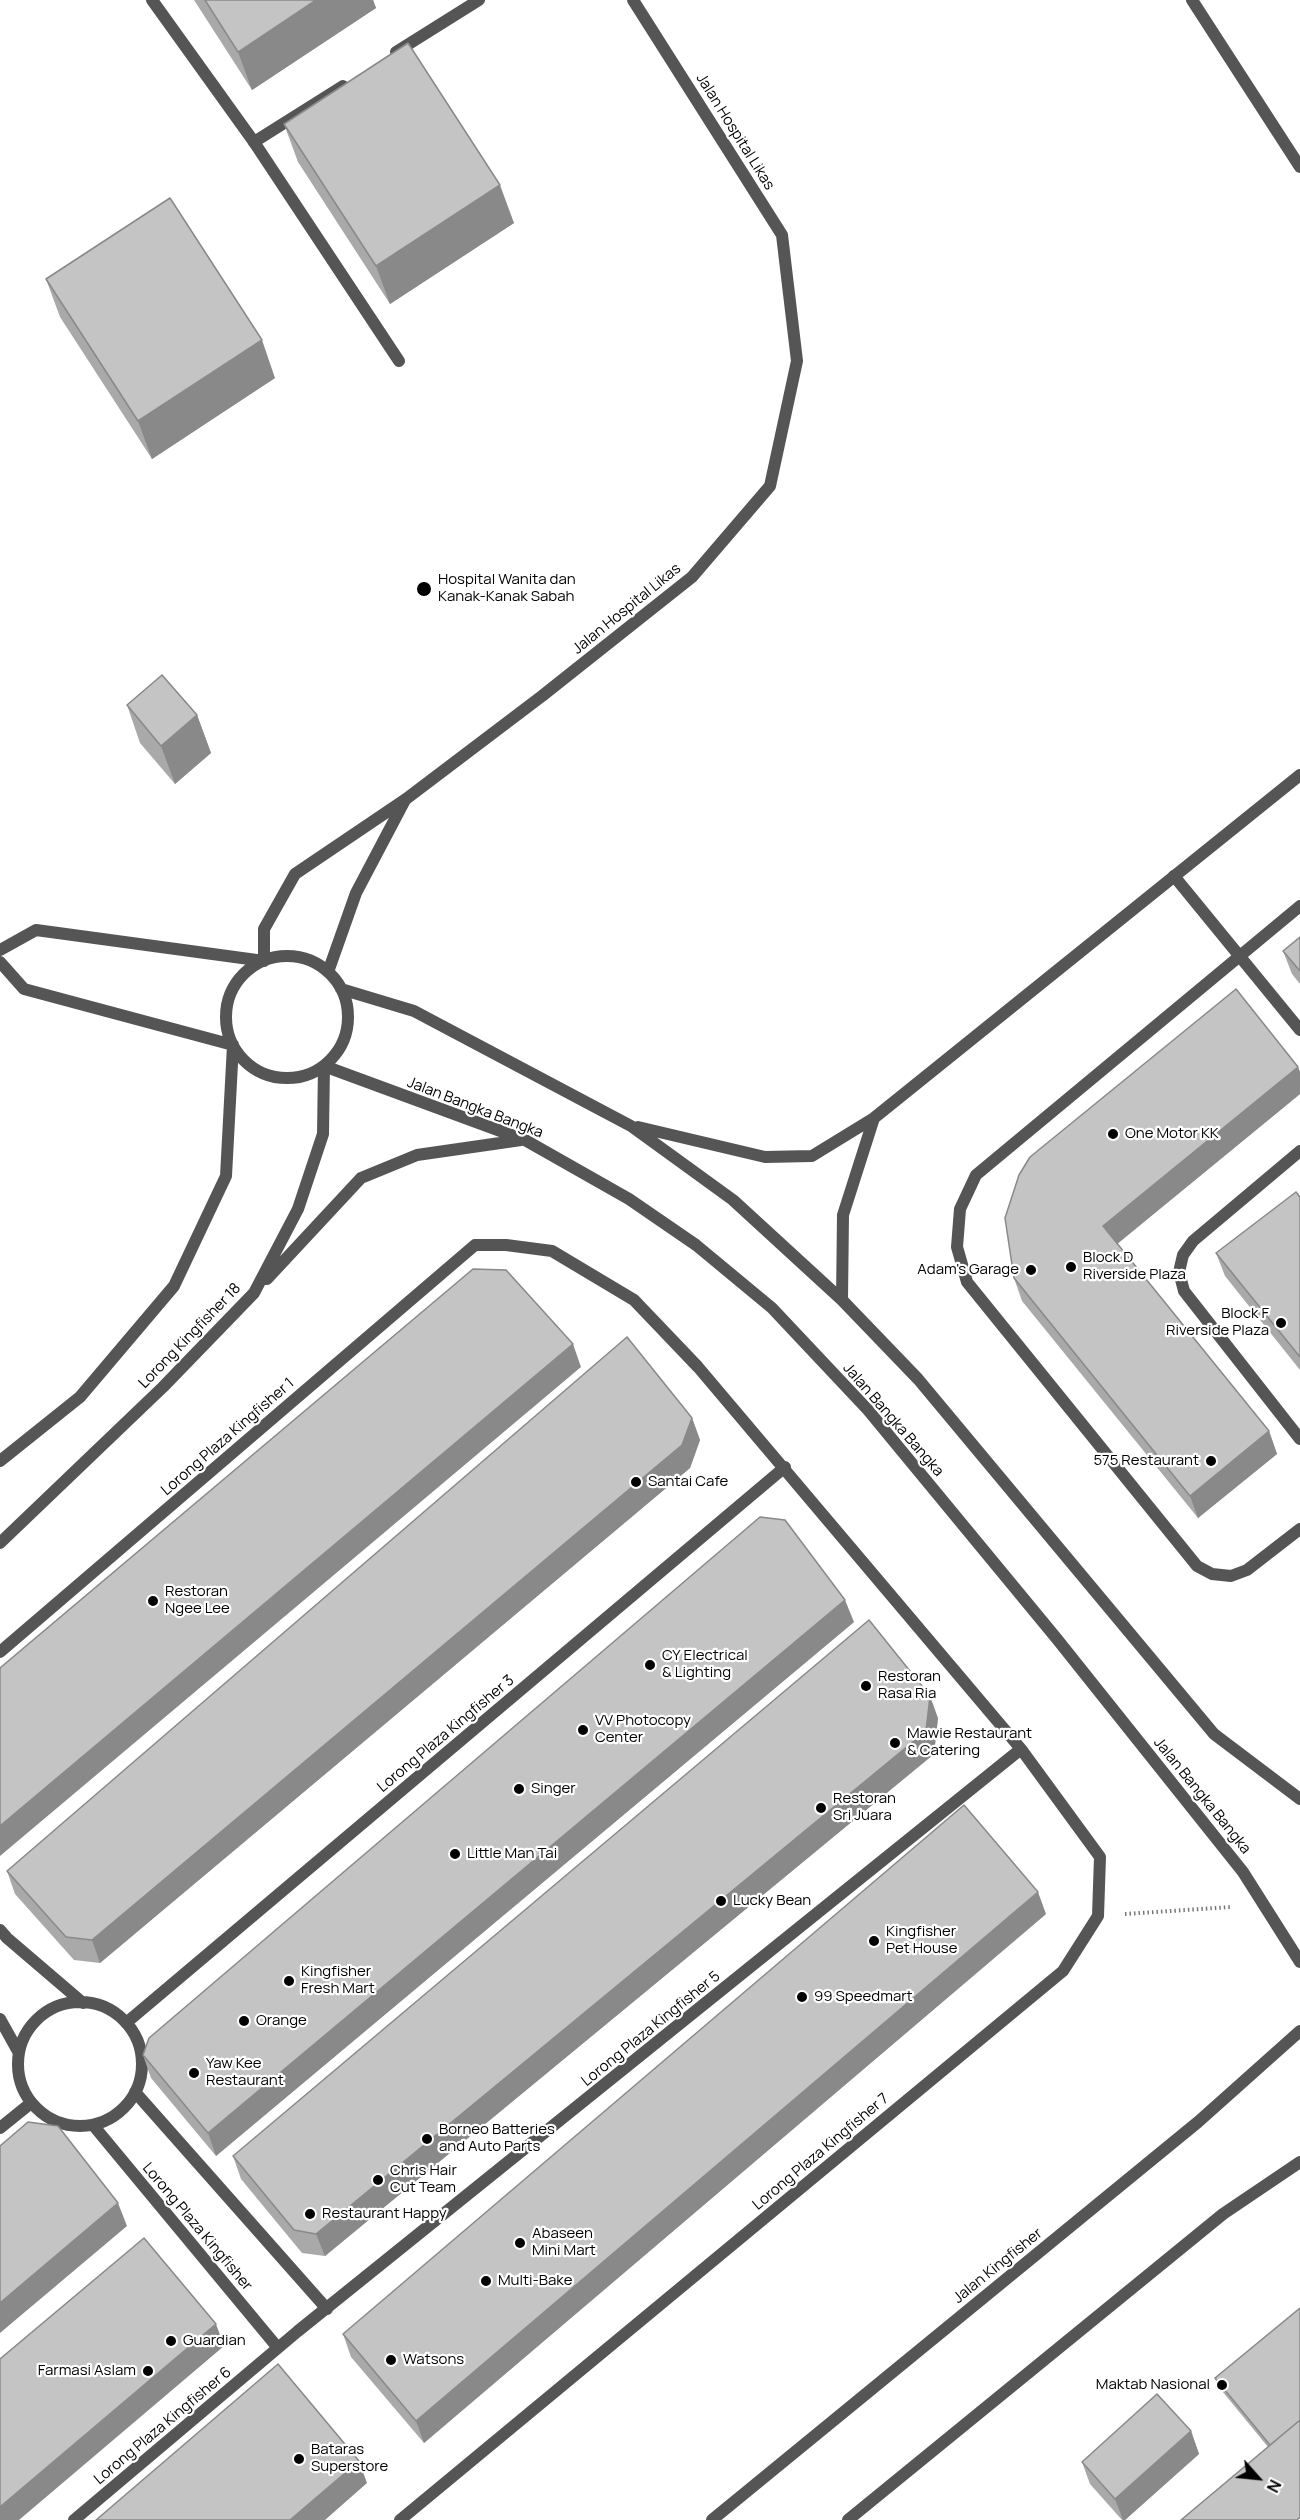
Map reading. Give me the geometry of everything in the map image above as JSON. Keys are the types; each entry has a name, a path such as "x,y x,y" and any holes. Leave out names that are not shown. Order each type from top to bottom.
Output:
{"street":[{"path":"152,0 254,142 399,361"},
{"path":"381,62 479,0"},
{"name":"Jalan Hospital Likas","path":"264,961 264,929 295,874 406,799 543,696 692,577 770,486 797,361 782,235 633,0"},
{"path":"1192,0 1300,167"},
{"path":"254,142 352,80"},
{"path":"631,1126 765,1157 812,1156 874,1118 1300,776"},
{"path":"328,972 356,893 406,799"},
{"path":"1174,876 1300,1030"},
{"path":"1300,906 976,1175 960,1209 957,1247 967,1282 1197,1566 1212,1574 1231,1576 1247,1570 1300,1529"},
{"path":"0,950 36,930 264,961 280,957 298,957 314,962 328,972 341,989 347,1005 348,1022 344,1039 336,1054 324,1066 304,1076 288,1079 271,1077 242,1059 232,1044 226,1024 226,1008 231,992 240,979 264,961"},
{"path":"0,962 24,989 232,1044"},
{"path":"341,989 414,1011 631,1126 733,1200 842,1300 918,1378 1214,1734 1300,1799"},
{"path":"0,1461 80,1397 174,1286 225,1176 232,1044"},
{"name":"Jalan Bangka Bangka","path":"324,1066 525,1140 629,1199 696,1245 772,1308 868,1410 1027,1602 1235,1863 1265,1905 1300,1962"},
{"name":"Lorong Kingfisher 18","path":"0,1543 163,1387 254,1293 298,1209 323,1134 324,1066"},
{"path":"842,1300 843,1215 874,1118"},
{"path":"254,1293 361,1178 417,1155 525,1140"},
{"path":"1300,1151 1193,1241 1183,1256 1179,1272 1184,1291 1300,1439"},
{"name":"Lorong Plaza Kingfisher 1","path":"0,1652 475,1245 506,1245 552,1251 634,1300 698,1367 785,1467"},
{"path":"785,1467 1022,1749 1100,1857 1098,1916"},
{"name":"Lorong Plaza Kingfisher 3","path":"126,2023 785,1467"},
{"name":"Lorong Plaza Kingfisher 5","path":"298,2331 1022,1749"},
{"name":"Lorong Plaza Kingfisher 7","path":"400,2520 1063,1971 1098,1916"},
{"path":"0,1930 83,2003"},
{"path":"83,2003 114,2012 126,2023 136,2038 141,2056 140,2075 135,2092 117,2114 93,2125 75,2126 59,2123 43,2115 31,2103 22,2088 18,2071 19,2053 34,2022 49,2011 65,2004 83,2003"},
{"path":"0,2019 19,2053"},
{"name":"Jalan Kingfisher","path":"712,2520 1189,2129 1300,2031"},
{"path":"135,2092 327,2308"},
{"path":"0,2128 31,2103"},
{"name":"Lorong Plaza Kingfisher","path":"93,2125 278,2348"},
{"path":"848,2520 1223,2214 1300,2162"},
{"name":"Lorong Plaza Kingfisher 6","path":"74,2520 298,2331"}],"path":[{"path":"1098,1916 1265,1905"}],"building":[{"path":"205,0 316,0 238,52"},
{"path":"408,43 500,185 376,266 284,124"},
{"path":"170,198 262,340 138,421 46,279"},
{"path":"162,675 197,715 161,746 127,705"},
{"path":"1300,937 1300,971 1283,951"},
{"name":"Block D Riverside Plaza","path":"1236,989 1298,1067 1103,1226 1269,1431 1190,1496 1014,1278 1005,1218 1019,1175 1030,1157"},
{"name":"Block F Riverside Plaza","path":"1296,1192 1300,1197 1300,1357 1216,1253"},
{"path":"473,1269 506,1270 573,1344 0,1826 0,1668"},
{"path":"627,1337 692,1418 682,1445 92,1940 66,1937 7,1871"},
{"path":"760,1517 785,1520 845,1600 208,2133 143,2055 149,2038"},
{"path":"869,1620 930,1696 926,1731 316,2234 294,2230 233,2156"},
{"path":"964,1805 1038,1892 416,2421 343,2334"},
{"path":"28,2122 58,2126 118,2203 0,2303 0,2146"},
{"path":"144,2238 216,2324 0,2507 0,2359"},
{"path":"1300,2308 1300,2420 1270,2445 1215,2378"},
{"path":"278,2364 359,2461 290,2520 96,2520"},
{"path":"1157,2394 1191,2431 1115,2499 1082,2462"},
{"path":"1300,2420 1300,2517 1297,2520 1181,2520"}],"place":[{"name":"Hospital Wanita dan Kanak-Kanak Sabah","path":"424,589"},
{"name":"One Motor KK","path":"1113,1134"},
{"name":"Block D Riverside Plaza","path":"1071,1267"},
{"name":"Adam's Garage","path":"1031,1270"},
{"name":"Block F Riverside Plaza","path":"1281,1323"},
{"name":"575 Restaurant","path":"1211,1461"},
{"name":"Santai Cafe","path":"636,1482"},
{"name":"Restoran Ngee Lee","path":"153,1601"},
{"name":"CY Electrical & Lighting","path":"650,1665"},
{"name":"Restoran Rasa Ria","path":"866,1686"},
{"name":"VV Photocopy Center","path":"583,1730"},
{"name":"Mawie Restaurant & Catering","path":"895,1743"},
{"name":"Singer","path":"519,1789"},
{"name":"Restoran Sri Juara","path":"821,1808"},
{"name":"Little Man Tai","path":"455,1854"},
{"name":"Lucky Bean","path":"721,1901"},
{"name":"Kingfisher Pet House","path":"874,1941"},
{"name":"Kingfisher Fresh Mart","path":"289,1981"},
{"name":"99 Speedmart","path":"802,1997"},
{"name":"Orange","path":"244,2021"},
{"name":"Yaw Kee Restaurant","path":"194,2073"},
{"name":"Borneo Batteries and Auto Parts","path":"427,2139"},
{"name":"Chris Hair Cut Team","path":"378,2180"},
{"name":"Restaurant Happy","path":"310,2214"},
{"name":"Abaseen Mini Mart","path":"520,2243"},
{"name":"Multi-Bake","path":"486,2281"},
{"name":"Guardian","path":"171,2341"},
{"name":"Watsons","path":"391,2360"},
{"name":"Farmasi Aslam","path":"148,2371"},
{"name":"Maktab Nasional","path":"1222,2385"},
{"name":"Bataras Superstore","path":"299,2459"}]}
